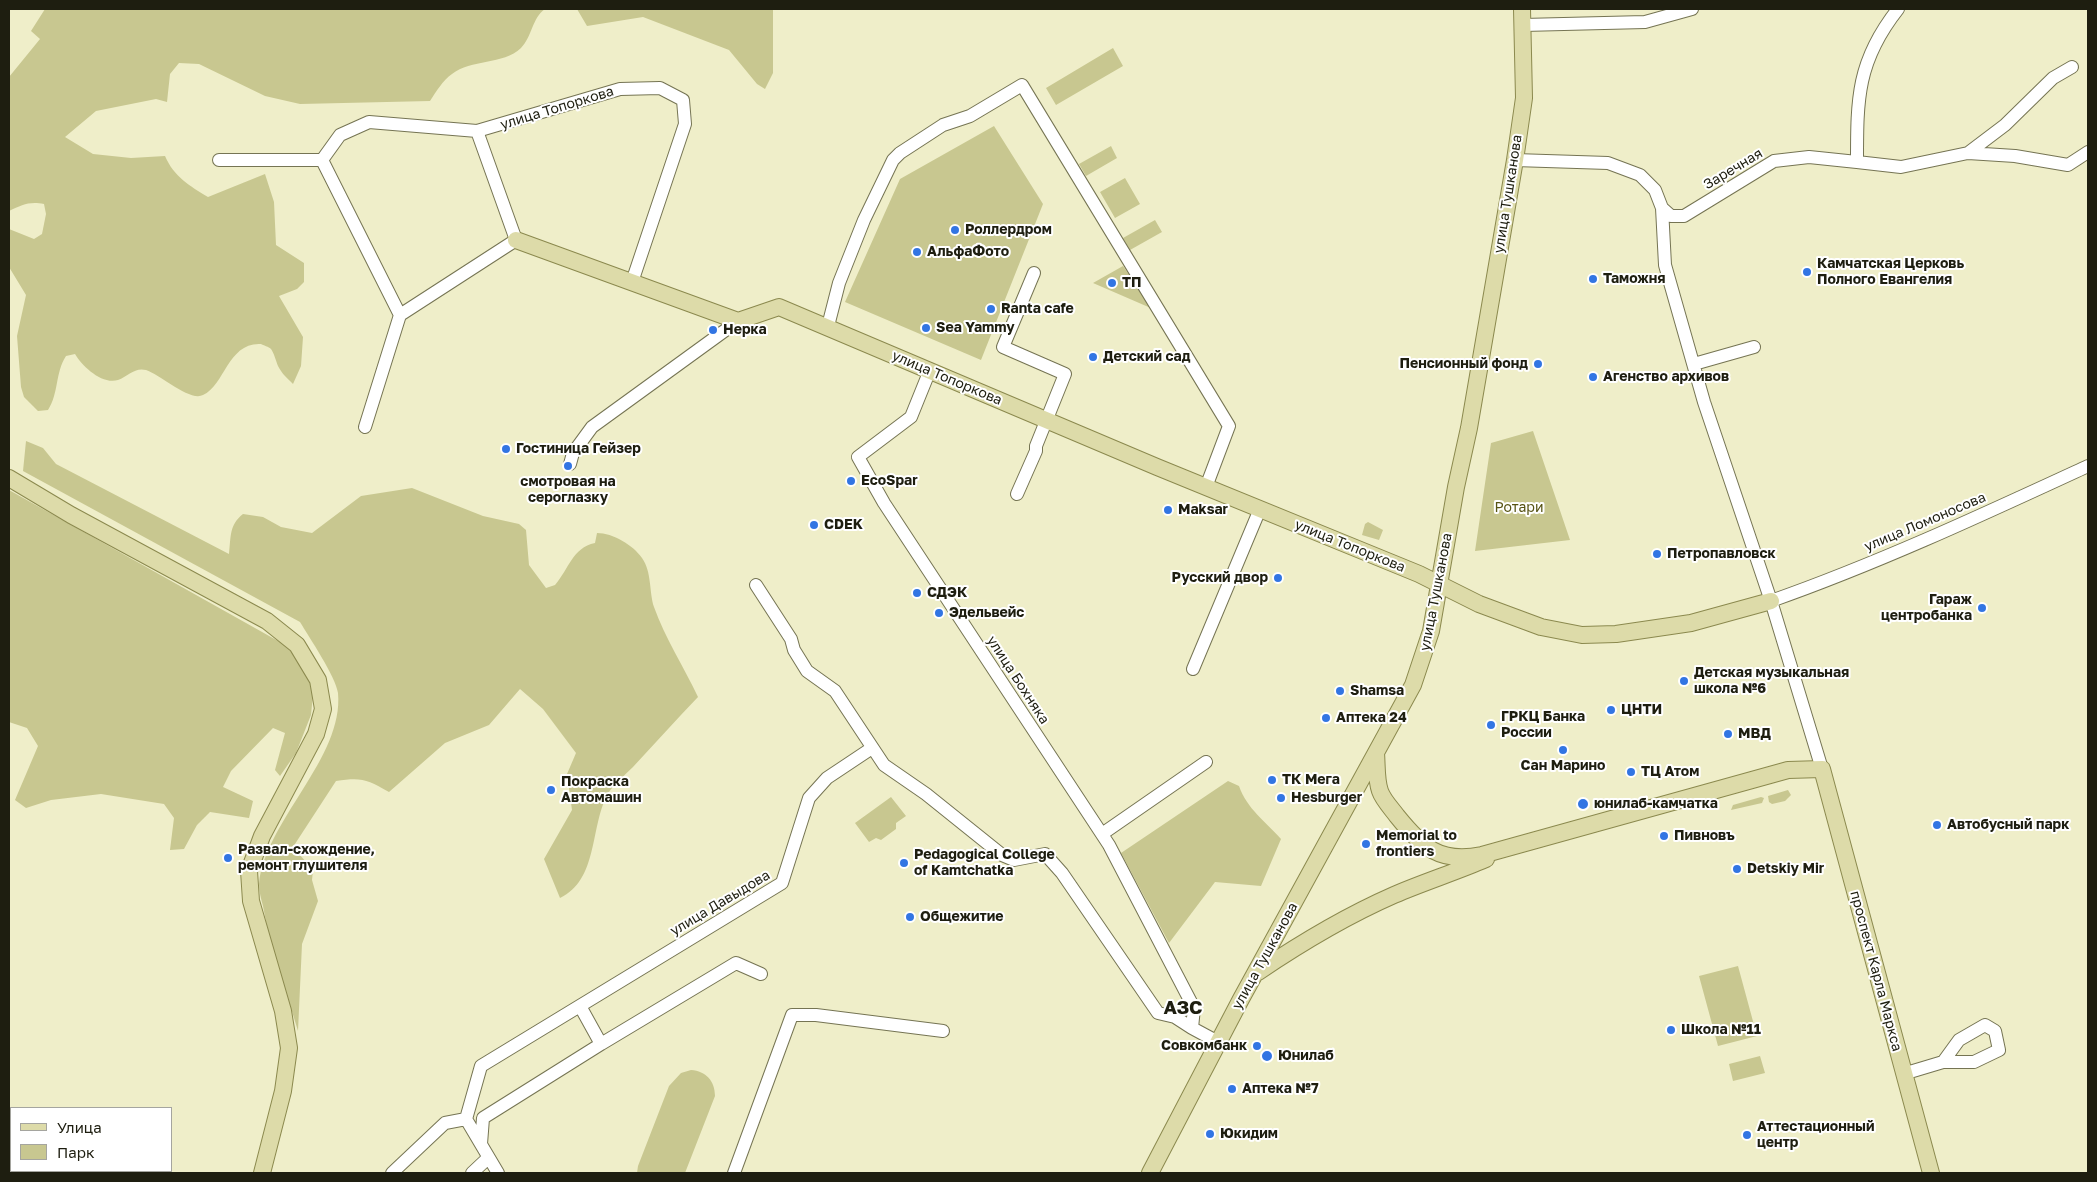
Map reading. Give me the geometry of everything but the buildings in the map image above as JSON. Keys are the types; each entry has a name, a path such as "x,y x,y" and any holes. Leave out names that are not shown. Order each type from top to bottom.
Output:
{"main road":[{"name":"улица Тушканова","path":"1150,1173 1218,1042 1413,684 1422,663 1431,631 1456,487 1469,428 1515,160 1524,98 1523,17"},
{"path":"516,240 738,321"},
{"name":"улица Топоркова","path":"738,321 779,307 828,326 1206,487 1419,574 1517,620 1551,630 1582,635 1608,635 1662,628 1771,601"},
{"path":"9,478 71,515 267,621 297,645 318,680 323,709 316,734 262,836 249,871 251,900 283,1011 289,1048 283,1091 262,1173"},
{"path":"1376,752 1380,791 1408,830 1431,851 1446,856 1471,857 1788,770 1822,769"},
{"name":"проспект Карла Маркса","path":"1822,769 1931,1173"},
{"path":"1256,974 1300,943 1365,909 1523,844"}],"street":[{"path":"1523,17 1645,22 1692,9"},
{"path":"1857,162 1857,105 1863,72 1886,24 1898,9"},
{"name":"Заречная","path":"1968,153 2005,125 2053,78 2072,67"},
{"path":"828,326 839,283 864,220 893,160 900,153 944,125 970,116 1022,85 1230,426 1206,487"},
{"name":"улица Топоркова","path":"322,160 340,136 369,122 477,131 620,88 660,88 683,100 685,124 632,282"},
{"path":"365,427 400,315 516,240 477,131"},
{"name":"Заречная","path":"1662,208 1672,217 1686,215 1774,161 1810,157 1901,167 1968,153 2015,156 2068,165 2088,152"},
{"path":"219,160 322,160 400,315"},
{"name":"проспект Карла Маркса","path":"1515,160 1600,162 1625,168 1640,175 1651,184 1662,208 1665,265 1714,432 1771,601 1822,769"},
{"path":"1016,494 1036,451 1046,419 1065,374 1003,347 1034,273"},
{"path":"570,464 573,453 592,427 738,321"},
{"path":"1694,364 1754,347"},
{"name":"улица Бохняка","path":"930,370 911,417 858,457 884,503 1102,834 1194,1008 1192,1028"},
{"name":"улица Ломоносова","path":"1771,601 1816,585 1952,528 2088,466"},
{"path":"1193,669 1260,509"},
{"path":"756,585 791,639 794,650 806,671 835,691 884,765 926,794 1002,855 1014,860 1045,854 1062,873 1158,1013 1175,1017 1218,1042"},
{"name":"улица Давыдова","path":"466,1119 481,1066 782,883 809,798 827,778 872,748"},
{"path":"1102,834 1206,762"},
{"path":"481,1144 483,1118 601,1044 736,963 761,974"},
{"path":"580,1006 601,1044"},
{"path":"734,1173 792,1015 816,1015 943,1031"},
{"path":"1903,1074 1943,1062"},
{"path":"392,1173 445,1124 466,1119 498,1173"},
{"path":"472,1173 488,1158"}],"green space":[{"path":"45,9 545,9 537,17 528,39 521,48 505,57 460,69 446,79 430,101 300,104 265,96 199,64 179,63 170,74 167,102 156,99 96,111 65,137 93,154 131,158 165,156 178,175 189,185 208,197 265,174 274,202 276,245 304,263 304,282 297,289 279,296 303,337 301,366 293,384 278,366 271,349 261,344 250,345 234,357 217,383 210,390 203,395 197,396 191,395 142,369 118,380 106,380 87,369 75,354 66,356 58,376 54,397 48,410 38,411 24,397 21,387 17,336 26,295 9,267 9,229 34,239 42,234 46,214 44,204 39,203 26,204 9,211 9,77 40,39 31,31"},
{"path":"577,9 773,9 773,73 765,89 757,84 729,50 643,17 587,26"},
{"path":"1113,48 1123,66 1056,105 1046,88"},
{"name":"Роллердром","path":"994,126 1043,204 981,360 845,302 900,179"},
{"path":"1111,146 1117,158 1086,176 1079,164"},
{"path":"1125,178 1140,204 1115,218 1100,192"},
{"path":"1155,220 1162,232 1130,250 1123,238"},
{"path":"1123,266 1153,309 1093,283"},
{"name":"Ротари","path":"1533,431 1570,540 1475,551 1491,443"},
{"path":"26,441 43,448 56,464 229,554 233,527 238,518 243,514 263,517 281,527 312,533 361,496 412,488 483,516 519,524 526,530 529,565 546,588 555,585 581,549 595,543 597,533 616,537 642,558 649,576 652,601 658,619 698,697 607,795 587,866 581,879 572,890 560,898 544,859 572,810 567,774 576,753 543,709 520,689 489,725 445,743 389,792 364,780 336,781 293,847 313,870 312,880 318,901 302,944 298,1031 270,937 259,884 264,860 275,837 329,741 337,717 338,693 332,677 300,622 23,471"},
{"path":"9,490 287,646 314,684 311,715 296,753 280,776 275,770 285,733 273,728 231,771 223,787 253,801 249,818 210,812 197,825 184,849 170,850 174,818 164,804 101,794 51,800 26,808 15,800 38,746 27,728 9,722"},
{"path":"1368,522 1383,530 1379,540 1362,535 1365,524"},
{"path":"1228,781 1239,786 1242,794 1257,815 1281,839 1261,886 1215,882 1169,943 1121,853"},
{"path":"1788,790 1791,795 1785,801 1772,804 1769,802 1768,796"},
{"path":"891,797 906,816 896,823 896,829 881,840 876,838 869,842 855,823"},
{"path":"1761,797 1764,798 1762,803 1731,810 1733,805"},
{"path":"1738,966 1757,1036 1718,1046 1699,976"},
{"path":"1760,1056 1765,1073 1733,1081 1729,1064"},
{"path":"691,1070 701,1072 709,1078 715,1091 715,1096 685,1173 637,1173 669,1086 681,1073"}],"place":[{"name":"Роллердром","path":"955,230"},
{"name":"АльфаФото","path":"917,252"},
{"name":"Камчатская Церковь Полного Евангелия","path":"1807,272"},
{"name":"Таможня","path":"1593,279"},
{"name":"ТП","path":"1112,283"},
{"name":"Ranta cafe","path":"991,309"},
{"name":"Sea Yammy","path":"926,328"},
{"name":"Нерка","path":"713,330"},
{"name":"Детский сад","path":"1093,357"},
{"name":"Пенсионный фонд","path":"1538,364"},
{"name":"Агенство архивов","path":"1593,377"},
{"name":"Гостиница Гейзер","path":"506,449"},
{"name":"смотровая на сероглазку","path":"568,466"},
{"name":"EcoSpar","path":"851,481"},
{"name":"Maksar","path":"1168,510"},
{"name":"CDEK","path":"814,525"},
{"name":"Петропавловск","path":"1657,554"},
{"name":"Русский двор","path":"1278,578"},
{"name":"СДЭК","path":"917,593"},
{"name":"Гараж центробанка","path":"1982,608"},
{"name":"Эдельвейс","path":"939,613"},
{"name":"Детская музыкальная школа №6","path":"1684,681"},
{"name":"Shamsa","path":"1340,691"},
{"name":"ЦНТИ","path":"1611,710"},
{"name":"Аптека 24","path":"1326,718"},
{"name":"ГРКЦ Банка России","path":"1491,725"},
{"name":"МВД","path":"1728,734"},
{"name":"Сан Марино","path":"1563,750"},
{"name":"ТЦ Атом","path":"1631,772"},
{"name":"ТК Мега","path":"1272,780"},
{"name":"Покраска Автомашин","path":"551,790"},
{"name":"Hesburger","path":"1281,798"},
{"name":"юнилаб-камчатка","path":"1583,804"},
{"name":"Автобусный парк","path":"1937,825"},
{"name":"Пивновъ","path":"1664,836"},
{"name":"Memorial to frontiers","path":"1366,844"},
{"name":"Развал-схождение, ремонт глушителя","path":"228,858"},
{"name":"Pedagogical College of Kamtchatka","path":"904,863"},
{"name":"Detskiy Mir","path":"1737,869"},
{"name":"Общежитие","path":"910,917"},
{"name":"Школа №11","path":"1671,1030"},
{"name":"Совкомбанк","path":"1257,1046"},
{"name":"Юнилаб","path":"1267,1056"},
{"name":"Аптека №7","path":"1232,1089"},
{"name":"Юкидим","path":"1210,1134"},
{"name":"Аттестационный центр","path":"1747,1135"}],"district":[{"name":"АЗС","path":"1183,1008"}]}
